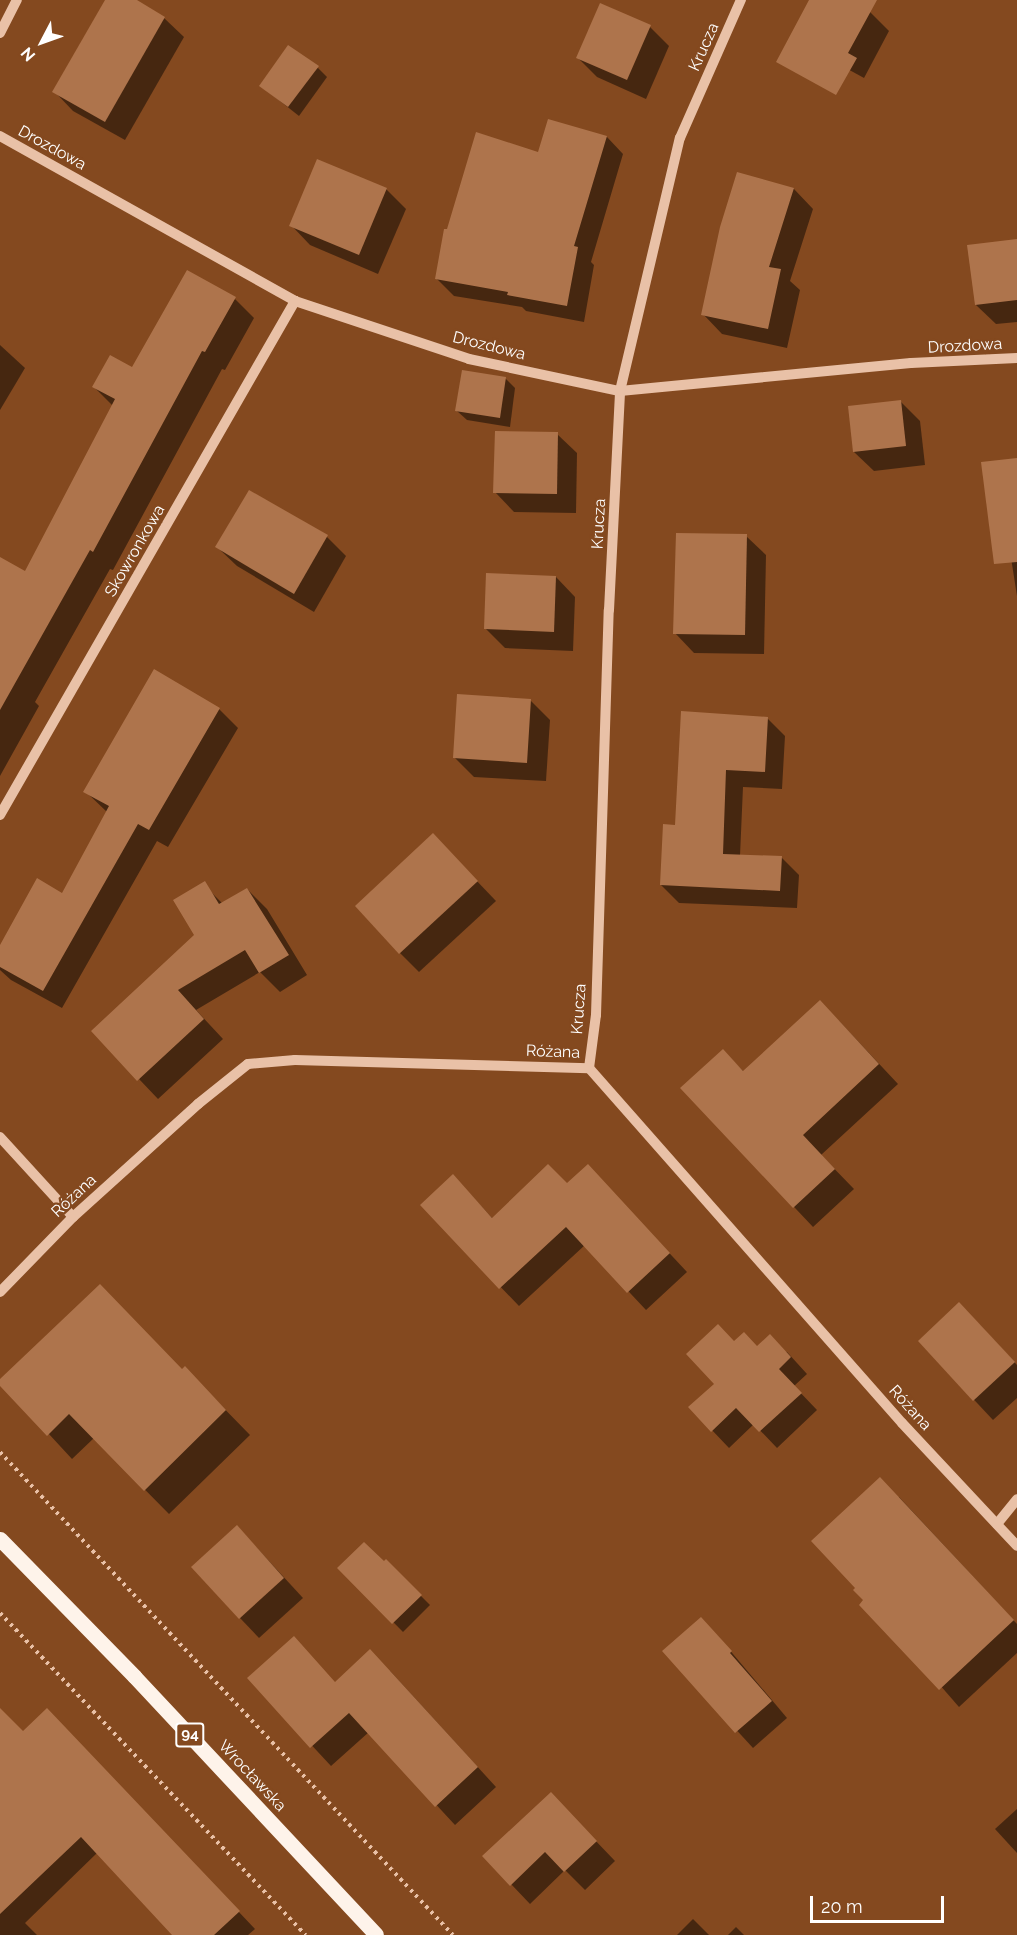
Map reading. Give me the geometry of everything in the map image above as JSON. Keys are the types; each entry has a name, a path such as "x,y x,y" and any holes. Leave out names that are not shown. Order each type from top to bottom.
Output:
{"main road":[{"name":"Wrocławska","path":"0,1539 134,1676 376,1935"}],"street":[{"path":"0,33 17,0"},
{"name":"Krucza","path":"589,1068 596,1015 609,609 621,391 680,138 741,0"},
{"name":"Drozdowa","path":"0,136 295,301 470,359 621,391 911,363 1017,358"},
{"name":"Skowronkowa","path":"0,815 295,301"},
{"name":"Różana","path":"0,1292 73,1216 198,1104 248,1064 295,1060 589,1068 894,1414 1017,1546"},
{"path":"0,1137 73,1216"},
{"path":"997,1524 1017,1499"}],"path":[{"path":"0,1452 453,1935"},
{"path":"0,1613 306,1935"}],"building":[{"path":"105,0 137,0 165,17 105,122 52,92"},
{"path":"809,0 877,0 848,53 857,58 836,95 776,62"},
{"path":"600,3 651,25 627,80 576,58"},
{"path":"288,45 319,66 288,107 259,86"},
{"path":"548,119 607,136 574,246 578,247 567,306 507,295 508,292 435,279 444,229 447,229 476,132 538,152"},
{"path":"317,159 387,188 359,255 289,226"},
{"path":"737,172 794,188 769,267 781,269 768,329 701,315 720,227"},
{"path":"1017,239 1017,300 975,305 967,245"},
{"path":"187,270 236,297 205,352 202,351 93,552 90,550 0,710 0,557 25,571 115,399 92,387 110,355 132,367"},
{"path":"462,370 506,377 500,418 455,411"},
{"path":"901,400 906,446 853,452 848,406"},
{"path":"495,431 558,432 557,494 493,493"},
{"path":"1017,458 1017,562 994,564 981,462"},
{"path":"249,490 328,535 294,594 215,547"},
{"path":"676,533 747,534 745,635 673,634"},
{"path":"486,573 556,576 554,632 484,629"},
{"path":"154,669 220,708 149,830 138,824 43,991 0,967 0,945 37,878 62,893 109,806 83,792"},
{"path":"457,694 531,699 527,763 453,758"},
{"path":"681,711 768,717 765,772 726,770 723,854 782,856 780,891 660,885 663,824 675,825"},
{"path":"433,833 478,881 399,954 355,906"},
{"path":"205,881 219,904 247,888 289,955 259,973 245,950 178,990 204,1019 137,1081 91,1031 194,935 173,900"},
{"path":"820,1000 879,1064 803,1135 835,1169 793,1208 680,1088 723,1049 743,1071"},
{"path":"548,1164 567,1183 588,1164 670,1253 627,1293 566,1227 499,1289 420,1205 453,1174 492,1218"},
{"path":"100,1284 182,1369 185,1366 226,1410 144,1491 69,1414 47,1436 0,1386 0,1379"},
{"path":"959,1302 1015,1362 973,1401 918,1341"},
{"path":"718,1324 734,1341 744,1332 757,1346 770,1334 791,1357 779,1369 802,1393 759,1432 736,1408 711,1432 688,1407 714,1384 686,1354"},
{"path":"880,1477 1014,1620 939,1690 859,1605 863,1600 853,1590 855,1588 811,1541"},
{"path":"237,1525 284,1578 239,1619 191,1567"},
{"path":"364,1542 384,1561 386,1559 422,1595 392,1624 337,1568"},
{"path":"701,1617 772,1701 735,1733 662,1651"},
{"path":"294,1636 335,1682 370,1649 478,1767 435,1807 349,1713 310,1748 247,1678"},
{"path":"0,1708 23,1731 47,1708 240,1911 214,1935 172,1935 81,1837 0,1914"},
{"path":"551,1792 597,1841 564,1872 545,1852 510,1886 482,1856"}]}
